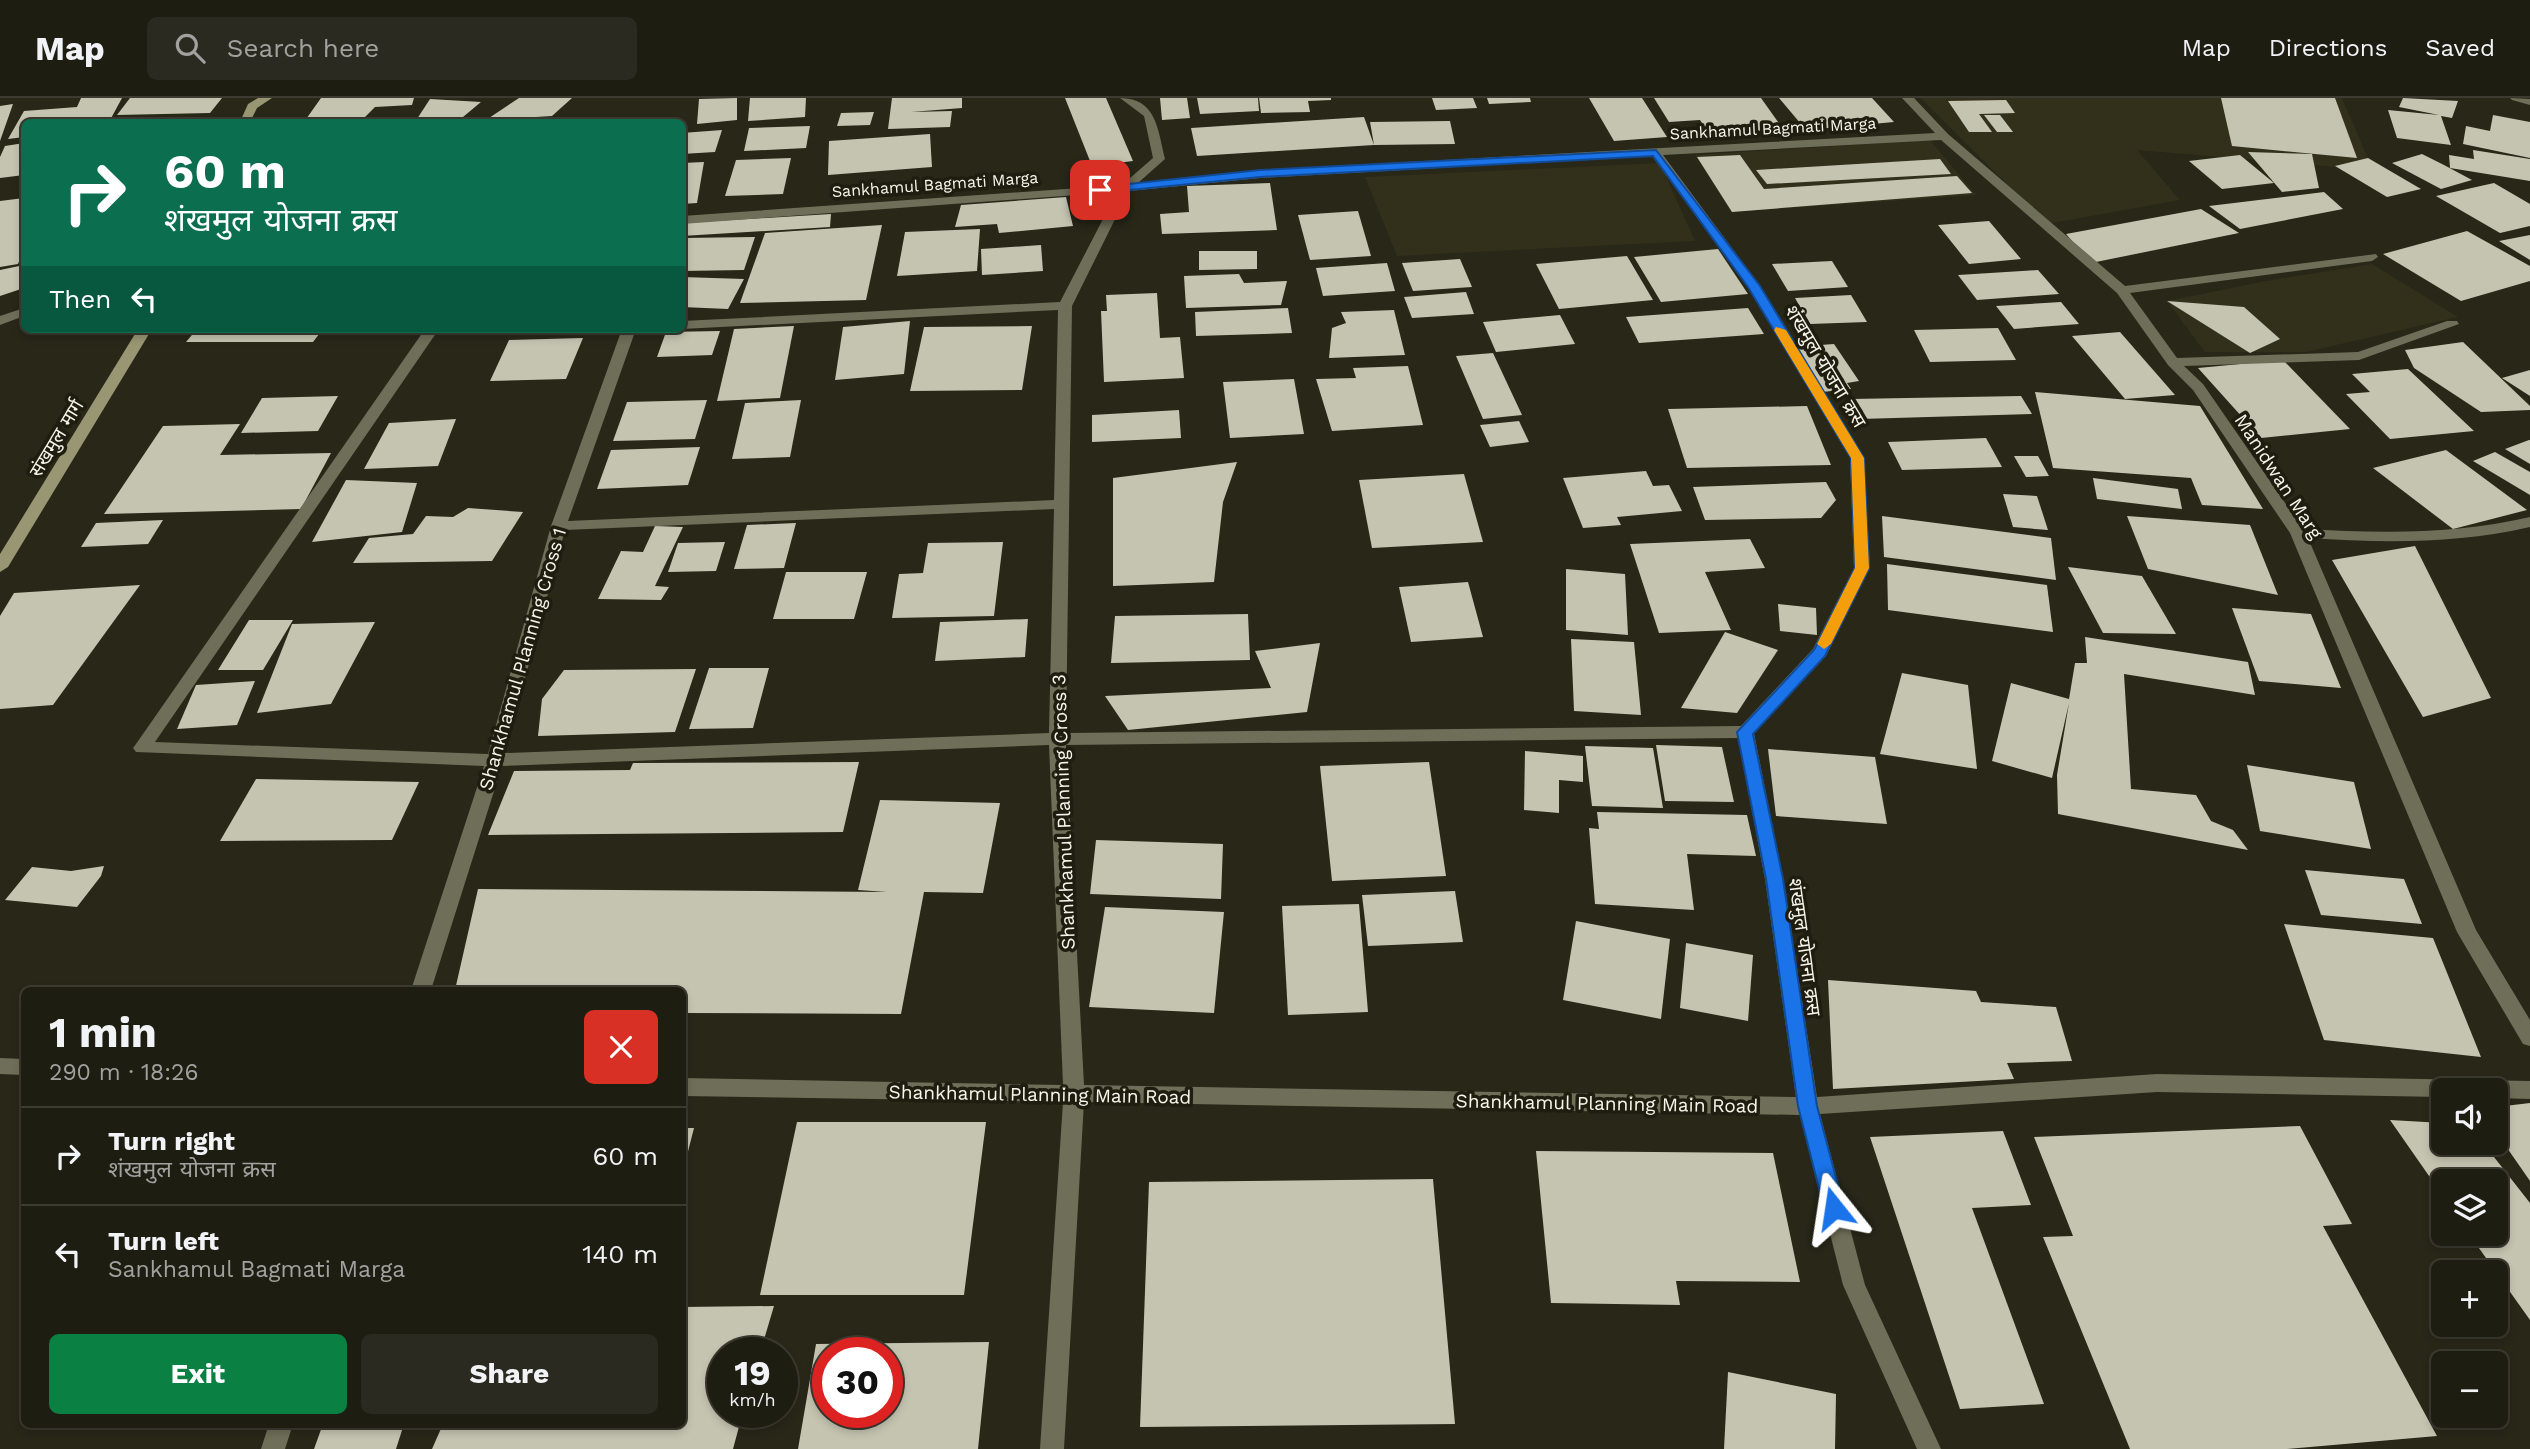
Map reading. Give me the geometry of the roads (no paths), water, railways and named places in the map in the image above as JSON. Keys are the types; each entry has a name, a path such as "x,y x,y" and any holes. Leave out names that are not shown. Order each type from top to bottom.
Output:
{"street":[{"path":"246,119 252,106 266,98"},
{"path":"1125,188 1159,159 1149,115 1126,98"},
{"name":"Manidwan Marg","path":"1908,98 1944,136 2122,290 2173,362 2198,387 2298,533 2466,932 2530,1038"},
{"path":"2516,98 2530,102"},
{"name":"Sankhamul Bagmati Marga","path":"686,220 1125,188 1260,174 1944,136"},
{"name":"शंखमुल योजना क्रस","path":"1656,153 1754,286 1857,458 1862,568 1820,652 1745,732 1774,879 1808,1106 1854,1284 1929,1449"},
{"name":"Shankhamul Planning Cross 3","path":"1052,1449 1074,1095 1057,739 1065,306 1125,188"},
{"path":"2122,290 2372,257"},
{"path":"686,325 1065,306"},
{"path":"0,321 21,313"},
{"path":"2173,362 2359,356 2452,324"},
{"name":"संखमुल मार्ग","path":"0,567 143,333"},
{"path":"429,333 142,748 495,760 1057,739 1745,732"},
{"name":"Shankhamul Planning Cross 1","path":"422,987 495,760 559,526 628,333"},
{"path":"559,526 1061,504"},
{"path":"2298,533 2410,537 2491,533 2530,522"},
{"path":"0,1066 21,1067"},
{"name":"Shankhamul Planning Main Road","path":"686,1087 1808,1106 2157,1083 2530,1090"},
{"path":"273,1449 280,1428"}]}
